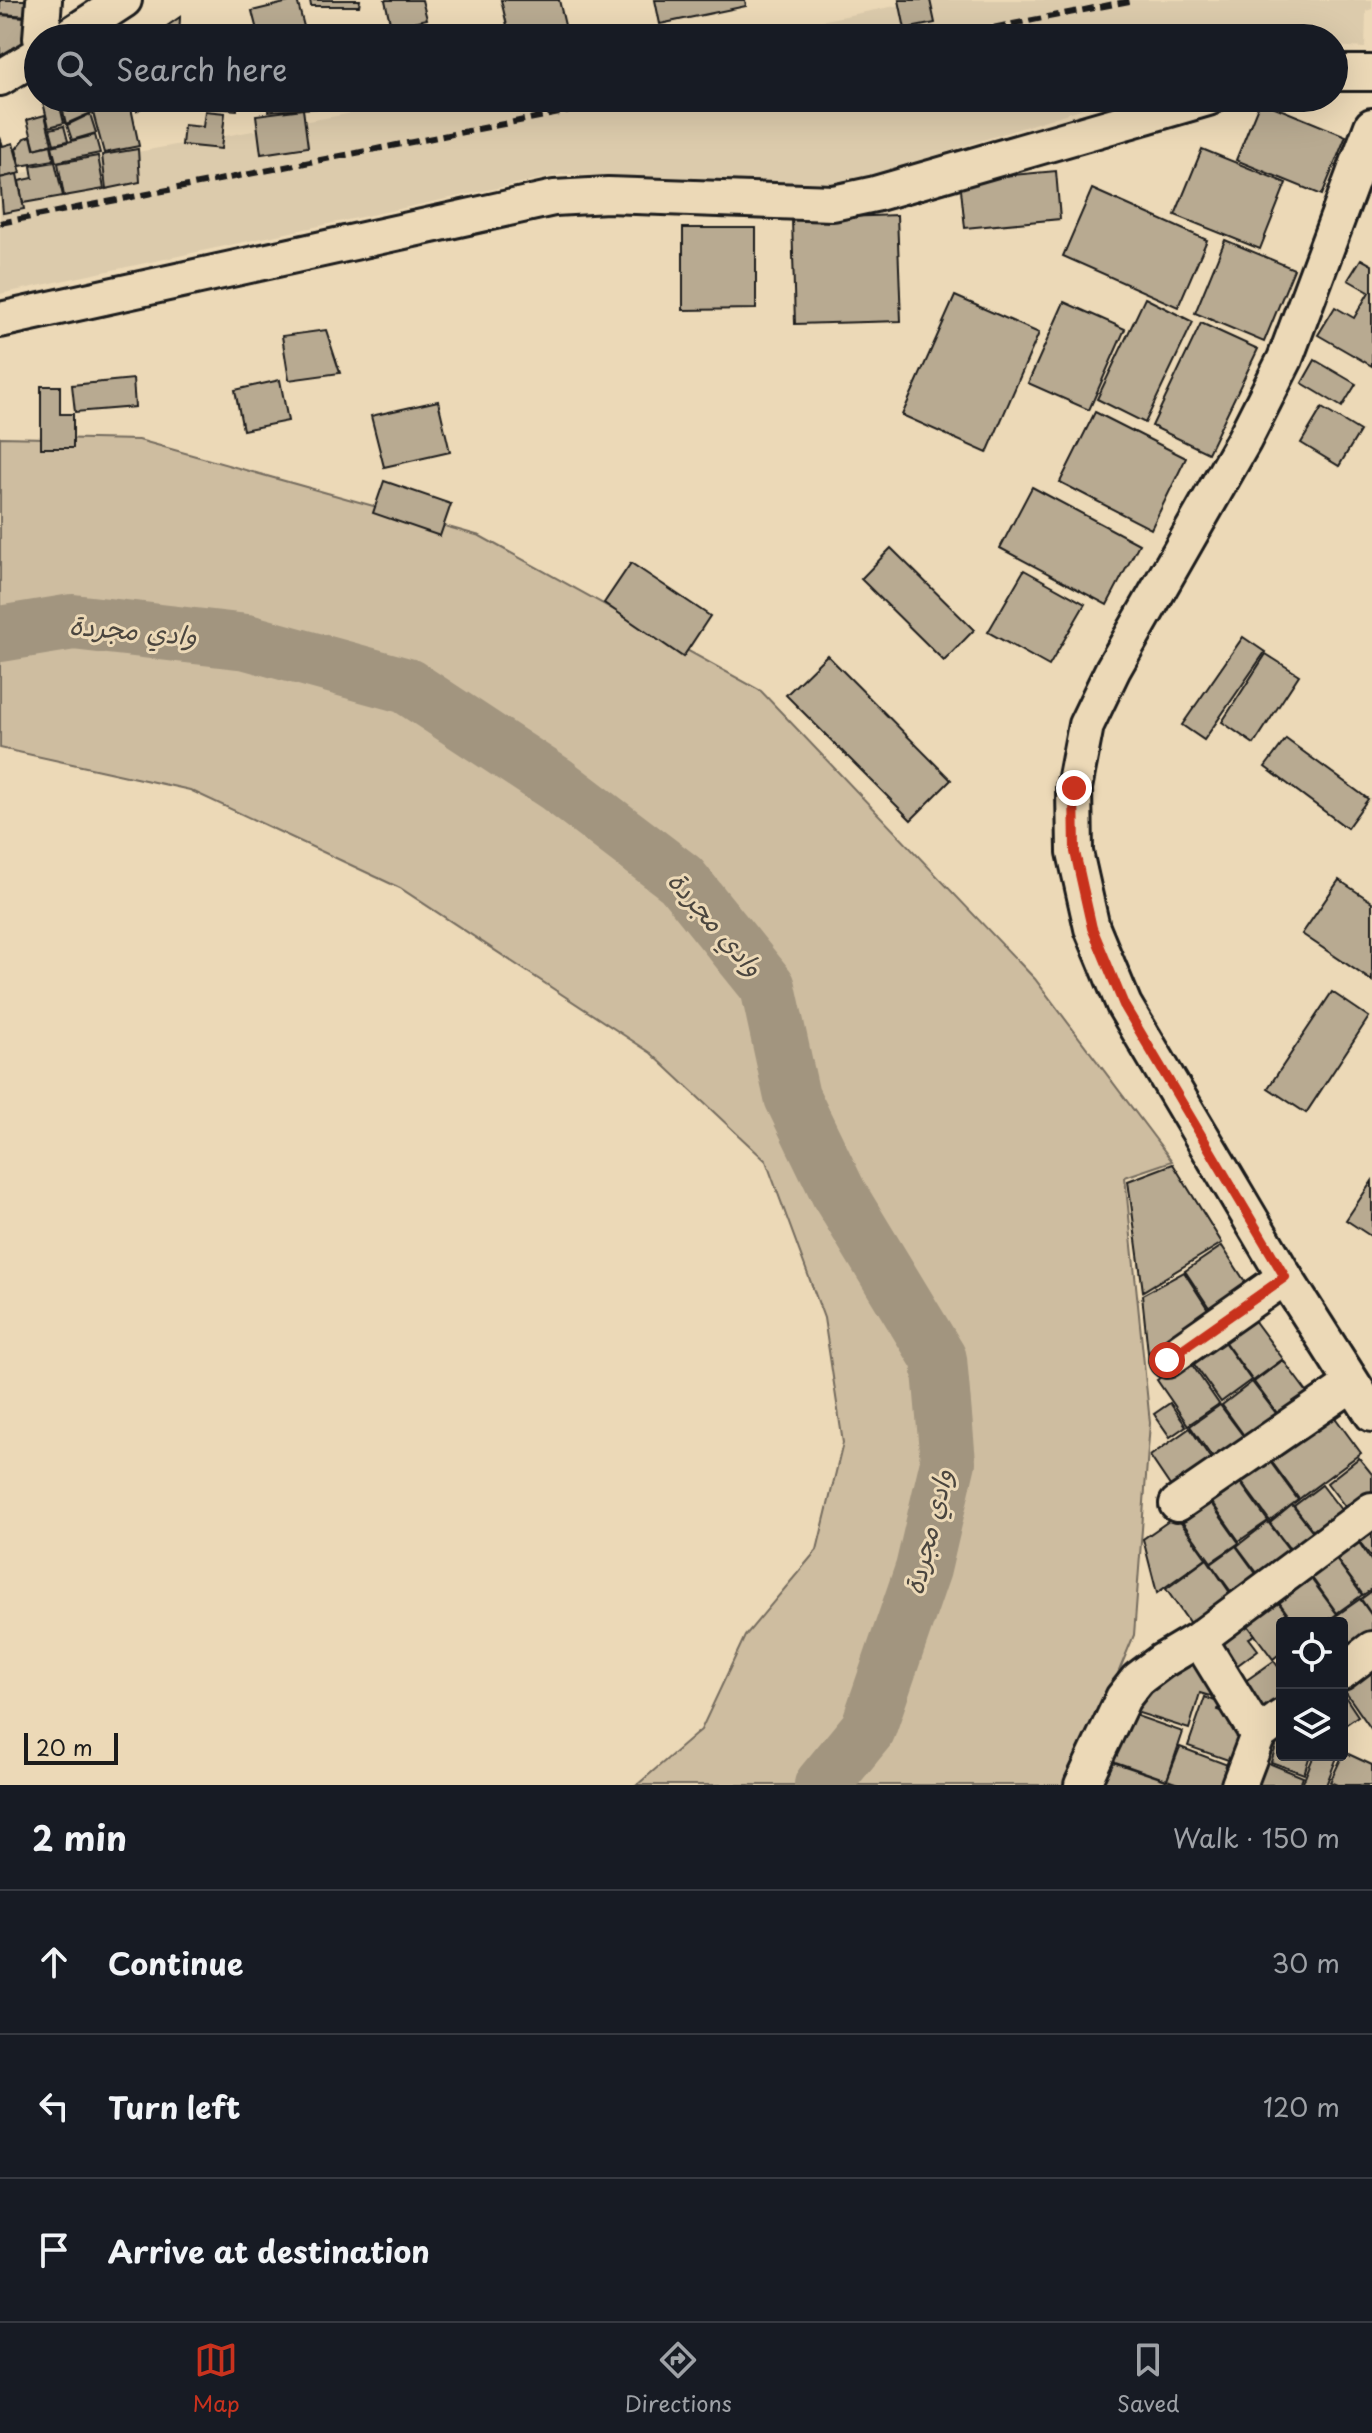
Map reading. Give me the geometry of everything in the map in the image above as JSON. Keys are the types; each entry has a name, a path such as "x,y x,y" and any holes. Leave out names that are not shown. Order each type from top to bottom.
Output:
{"street":[{"path":"42,24 44,0"},
{"path":"87,24 124,0"},
{"path":"0,78 24,63"},
{"path":"1348,73 1372,73"},
{"path":"0,320 554,198 608,195 833,203 875,194 1159,112"},
{"path":"1372,126 1285,359 1244,440 1113,669 1086,725 1074,788 1075,852 1092,928 1124,1005 1285,1277 1372,1414"},
{"path":"1167,1360 1285,1277"},
{"path":"1177,1504 1352,1384"},
{"path":"1082,1785 1123,1698 1138,1679 1199,1639 1372,1510"},
{"path":"1199,1639 1270,1726 1239,1785"},
{"path":"1348,1667 1372,1649"}],"shaded area":[{"path":"925,0 1372,0 1372,9 1366,11 1365,48 1348,47 1348,24 805,24"},
{"path":"358,112 1071,112 836,187 564,174 0,294 0,177"},
{"path":"0,437 139,440 480,536 761,691 1035,979 1172,1161 1125,1177 1150,1423 1134,1635 1087,1748 1066,1785 637,1785 701,1730 745,1636 817,1550 843,1443 824,1318 766,1161 651,1053 400,888 190,790 0,748"}],"building":[{"path":"0,0 46,0 45,17 0,14"},
{"path":"297,0 303,24 255,24 252,11"},
{"path":"310,0 360,0 359,6 311,6"},
{"path":"385,0 422,0 427,19 390,24"},
{"path":"501,0 559,0 565,24 507,24"},
{"path":"655,0 745,0 746,6 660,24"},
{"path":"899,0 930,0 935,23 904,24"},
{"path":"0,15 50,19 47,24 24,24 24,57 6,84 0,56"},
{"path":"45,112 61,112 64,123 49,127"},
{"path":"63,112 91,112 91,113 66,124"},
{"path":"93,112 132,112 139,146 104,153"},
{"path":"205,112 225,113 221,149 182,145 184,125 203,127"},
{"path":"303,112 308,147 261,154 256,115"},
{"path":"1256,112 1287,112 1346,136 1322,195 1236,160"},
{"path":"90,114 96,133 72,140 67,125"},
{"path":"45,115 52,144 35,149 27,120"},
{"path":"64,126 68,141 54,144 50,129"},
{"path":"95,135 100,153 56,162 52,146"},
{"path":"31,136 34,149 51,145 54,160 20,166 16,149 25,138"},
{"path":"0,137 3,146 13,143 21,173 0,178"},
{"path":"138,149 140,182 106,189 102,155"},
{"path":"1202,149 1286,183 1260,249 1175,215"},
{"path":"98,156 104,189 64,196 58,163"},
{"path":"55,162 63,196 23,203 19,181 33,178 31,166"},
{"path":"1056,171 1060,219 965,228 960,180"},
{"path":"17,174 24,209 3,213 0,178"},
{"path":"1092,189 1207,240 1178,307 1063,256"},
{"path":"897,215 901,321 795,324 792,219"},
{"path":"683,228 756,228 756,309 683,310"},
{"path":"1225,240 1294,269 1264,342 1195,313"},
{"path":"1361,259 1372,265 1372,366 1318,335 1335,307 1354,318 1369,292 1348,280"},
{"path":"955,296 1039,333 987,453 902,415"},
{"path":"1145,298 1193,322 1145,423 1097,399"},
{"path":"1064,302 1125,329 1089,410 1028,383"},
{"path":"1201,323 1258,349 1208,453 1152,426"},
{"path":"326,330 340,373 289,380 282,336"},
{"path":"1315,360 1356,384 1342,407 1302,383"},
{"path":"133,379 135,407 75,412 72,385"},
{"path":"280,380 288,421 243,430 235,390"},
{"path":"41,386 60,386 60,414 73,414 73,448 41,448"},
{"path":"438,401 450,452 384,467 371,416"},
{"path":"1322,408 1360,431 1339,466 1301,443"},
{"path":"1095,412 1186,458 1151,529 1060,482"},
{"path":"384,481 451,504 440,536 373,513"},
{"path":"1032,487 1139,544 1107,605 1000,548"},
{"path":"891,548 974,630 944,661 861,579"},
{"path":"631,563 710,616 683,657 604,603"},
{"path":"1024,570 1085,604 1049,666 988,632"},
{"path":"1243,637 1265,652 1204,740 1182,725"},
{"path":"1266,654 1299,675 1254,744 1222,722"},
{"path":"827,655 951,780 911,820 786,695"},
{"path":"1286,739 1368,799 1347,828 1265,767"},
{"path":"1339,880 1372,902 1372,981 1302,934"},
{"path":"1332,992 1369,1017 1306,1113 1268,1088"},
{"path":"1173,1164 1222,1243 1143,1291 1128,1181"},
{"path":"1372,1181 1372,1237 1346,1220"},
{"path":"1222,1246 1253,1294 1216,1318 1185,1271"},
{"path":"1184,1272 1213,1317 1149,1362 1142,1295"},
{"path":"1248,1312 1283,1359 1253,1381 1219,1334"},
{"path":"1219,1335 1251,1380 1221,1402 1189,1357"},
{"path":"1188,1359 1219,1404 1188,1425 1157,1380"},
{"path":"1283,1360 1312,1399 1283,1421 1254,1382"},
{"path":"1252,1382 1282,1421 1251,1445 1222,1405"},
{"path":"1170,1403 1186,1426 1170,1437 1154,1414"},
{"path":"1220,1405 1250,1445 1219,1467 1190,1426"},
{"path":"1328,1408 1361,1453 1299,1499 1266,1454"},
{"path":"1190,1428 1217,1468 1177,1496 1150,1456"},
{"path":"1263,1452 1298,1500 1270,1521 1235,1473"},
{"path":"1359,1458 1372,1474 1372,1502 1353,1517 1327,1483"},
{"path":"1234,1474 1268,1521 1239,1541 1206,1494"},
{"path":"1322,1485 1348,1519 1320,1540 1294,1506"},
{"path":"1203,1492 1239,1543 1211,1562 1175,1512"},
{"path":"1292,1505 1322,1543 1299,1561 1270,1523"},
{"path":"1176,1516 1206,1558 1157,1593 1143,1539"},
{"path":"1268,1522 1296,1559 1264,1582 1237,1546"},
{"path":"1372,1532 1372,1558 1359,1541"},
{"path":"1358,1541 1372,1562 1372,1589 1363,1595 1335,1557"},
{"path":"1236,1546 1265,1586 1240,1604 1211,1564"},
{"path":"1335,1558 1362,1595 1337,1613 1310,1575"},
{"path":"1207,1559 1237,1603 1196,1632 1166,1589"},
{"path":"1306,1572 1337,1614 1333,1617 1290,1617 1274,1595"},
{"path":"1372,1591 1372,1615 1361,1599"},
{"path":"1360,1599 1372,1616 1372,1658 1362,1665 1348,1645 1348,1617 1334,1617"},
{"path":"1277,1601 1289,1617 1276,1617 1276,1657 1273,1659 1246,1623"},
{"path":"1239,1614 1255,1635 1249,1638 1258,1650 1235,1667 1211,1635"},
{"path":"1193,1653 1215,1681 1210,1696 1200,1693 1189,1729 1120,1707"},
{"path":"1274,1661 1276,1714 1270,1718 1244,1682"},
{"path":"1372,1666 1372,1730 1348,1696 1348,1683"},
{"path":"1205,1697 1220,1703 1218,1710 1245,1720 1231,1761 1188,1746"},
{"path":"1348,1701 1358,1716 1348,1723"},
{"path":"1117,1709 1183,1732 1167,1780 1101,1757"},
{"path":"1276,1746 1276,1761 1308,1761 1304,1774 1271,1762"},
{"path":"1180,1747 1233,1767 1227,1785 1181,1785 1167,1780"},
{"path":"1348,1754 1372,1765 1372,1785 1337,1785 1330,1782 1340,1761 1348,1761"},
{"path":"1254,1757 1303,1777 1300,1785 1243,1785"},
{"path":"1101,1758 1166,1780 1164,1785 1097,1785"},
{"path":"1312,1761 1336,1761 1326,1785 1302,1785"}],"waterway":[{"name":"وادي مجردة","path":"0,634 73,622 247,642 407,686 556,784 681,879 768,987 792,1097 839,1194 939,1359 948,1462 923,1569 868,1729 822,1785"}],"railway":[{"path":"1012,24 1135,0"},
{"path":"0,223 565,112"}],"route":[{"path":"1074,788 1075,852 1092,928 1124,1005 1285,1277 1167,1360"}]}
